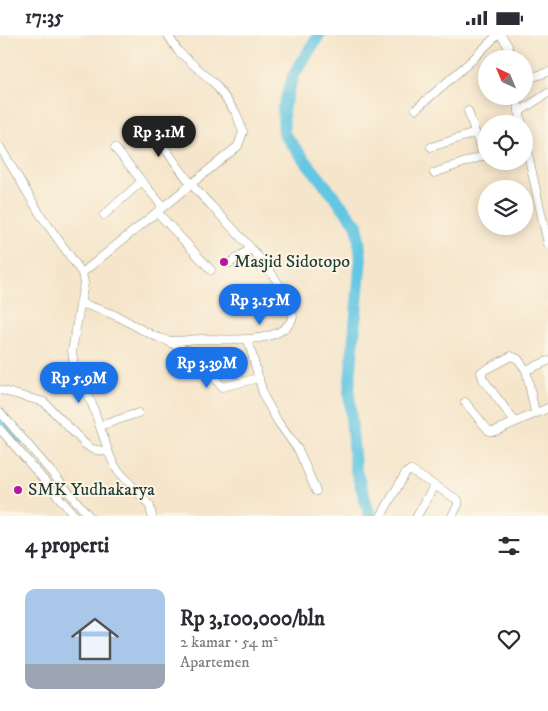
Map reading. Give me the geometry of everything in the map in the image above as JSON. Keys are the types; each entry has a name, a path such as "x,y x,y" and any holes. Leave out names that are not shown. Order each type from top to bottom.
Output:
{"street":[{"path":"82,273 238,146 243,132 236,113 215,84 178,51 168,35"},
{"path":"416,109 470,62 497,35"},
{"path":"502,35 509,50"},
{"path":"533,77 548,72"},
{"path":"519,112 548,93"},
{"path":"518,105 520,115"},
{"path":"468,111 478,140"},
{"path":"145,120 191,183 279,283 291,307 293,317 272,335 248,340 200,339 167,341"},
{"path":"431,147 475,133"},
{"path":"0,147 40,214 82,273 84,283 72,351 75,372 100,426 108,452 116,468 159,516"},
{"path":"115,148 160,209 211,270"},
{"path":"434,173 478,157"},
{"path":"532,170 545,217 548,243"},
{"path":"104,215 141,182"},
{"path":"230,263 250,249"},
{"path":"81,303 122,318 135,328 196,355 222,387 259,378"},
{"path":"248,340 264,397 278,422 299,451 316,491"},
{"path":"515,423 483,379 481,372 511,356 518,359 526,370 535,412"},
{"path":"526,370 548,361"},
{"path":"0,390 44,402 86,445 92,449 108,452"},
{"path":"465,402 487,430 495,431 535,412 548,408"},
{"path":"0,412 89,516"},
{"path":"100,426 138,413"},
{"path":"0,429 75,516"},
{"path":"381,516 409,470 458,500 458,505 452,516"},
{"path":"417,516 434,486"},
{"path":"150,506 152,516"}],"waterway":[{"path":"319,35 293,76 283,109 284,134 357,225 361,258 349,392 355,467 370,516"},
{"path":"0,418 18,439"}],"place":[{"name":"Masjid Sidotopo","path":"224,262"},
{"name":"SMK Yudhakarya","path":"18,490"}]}
